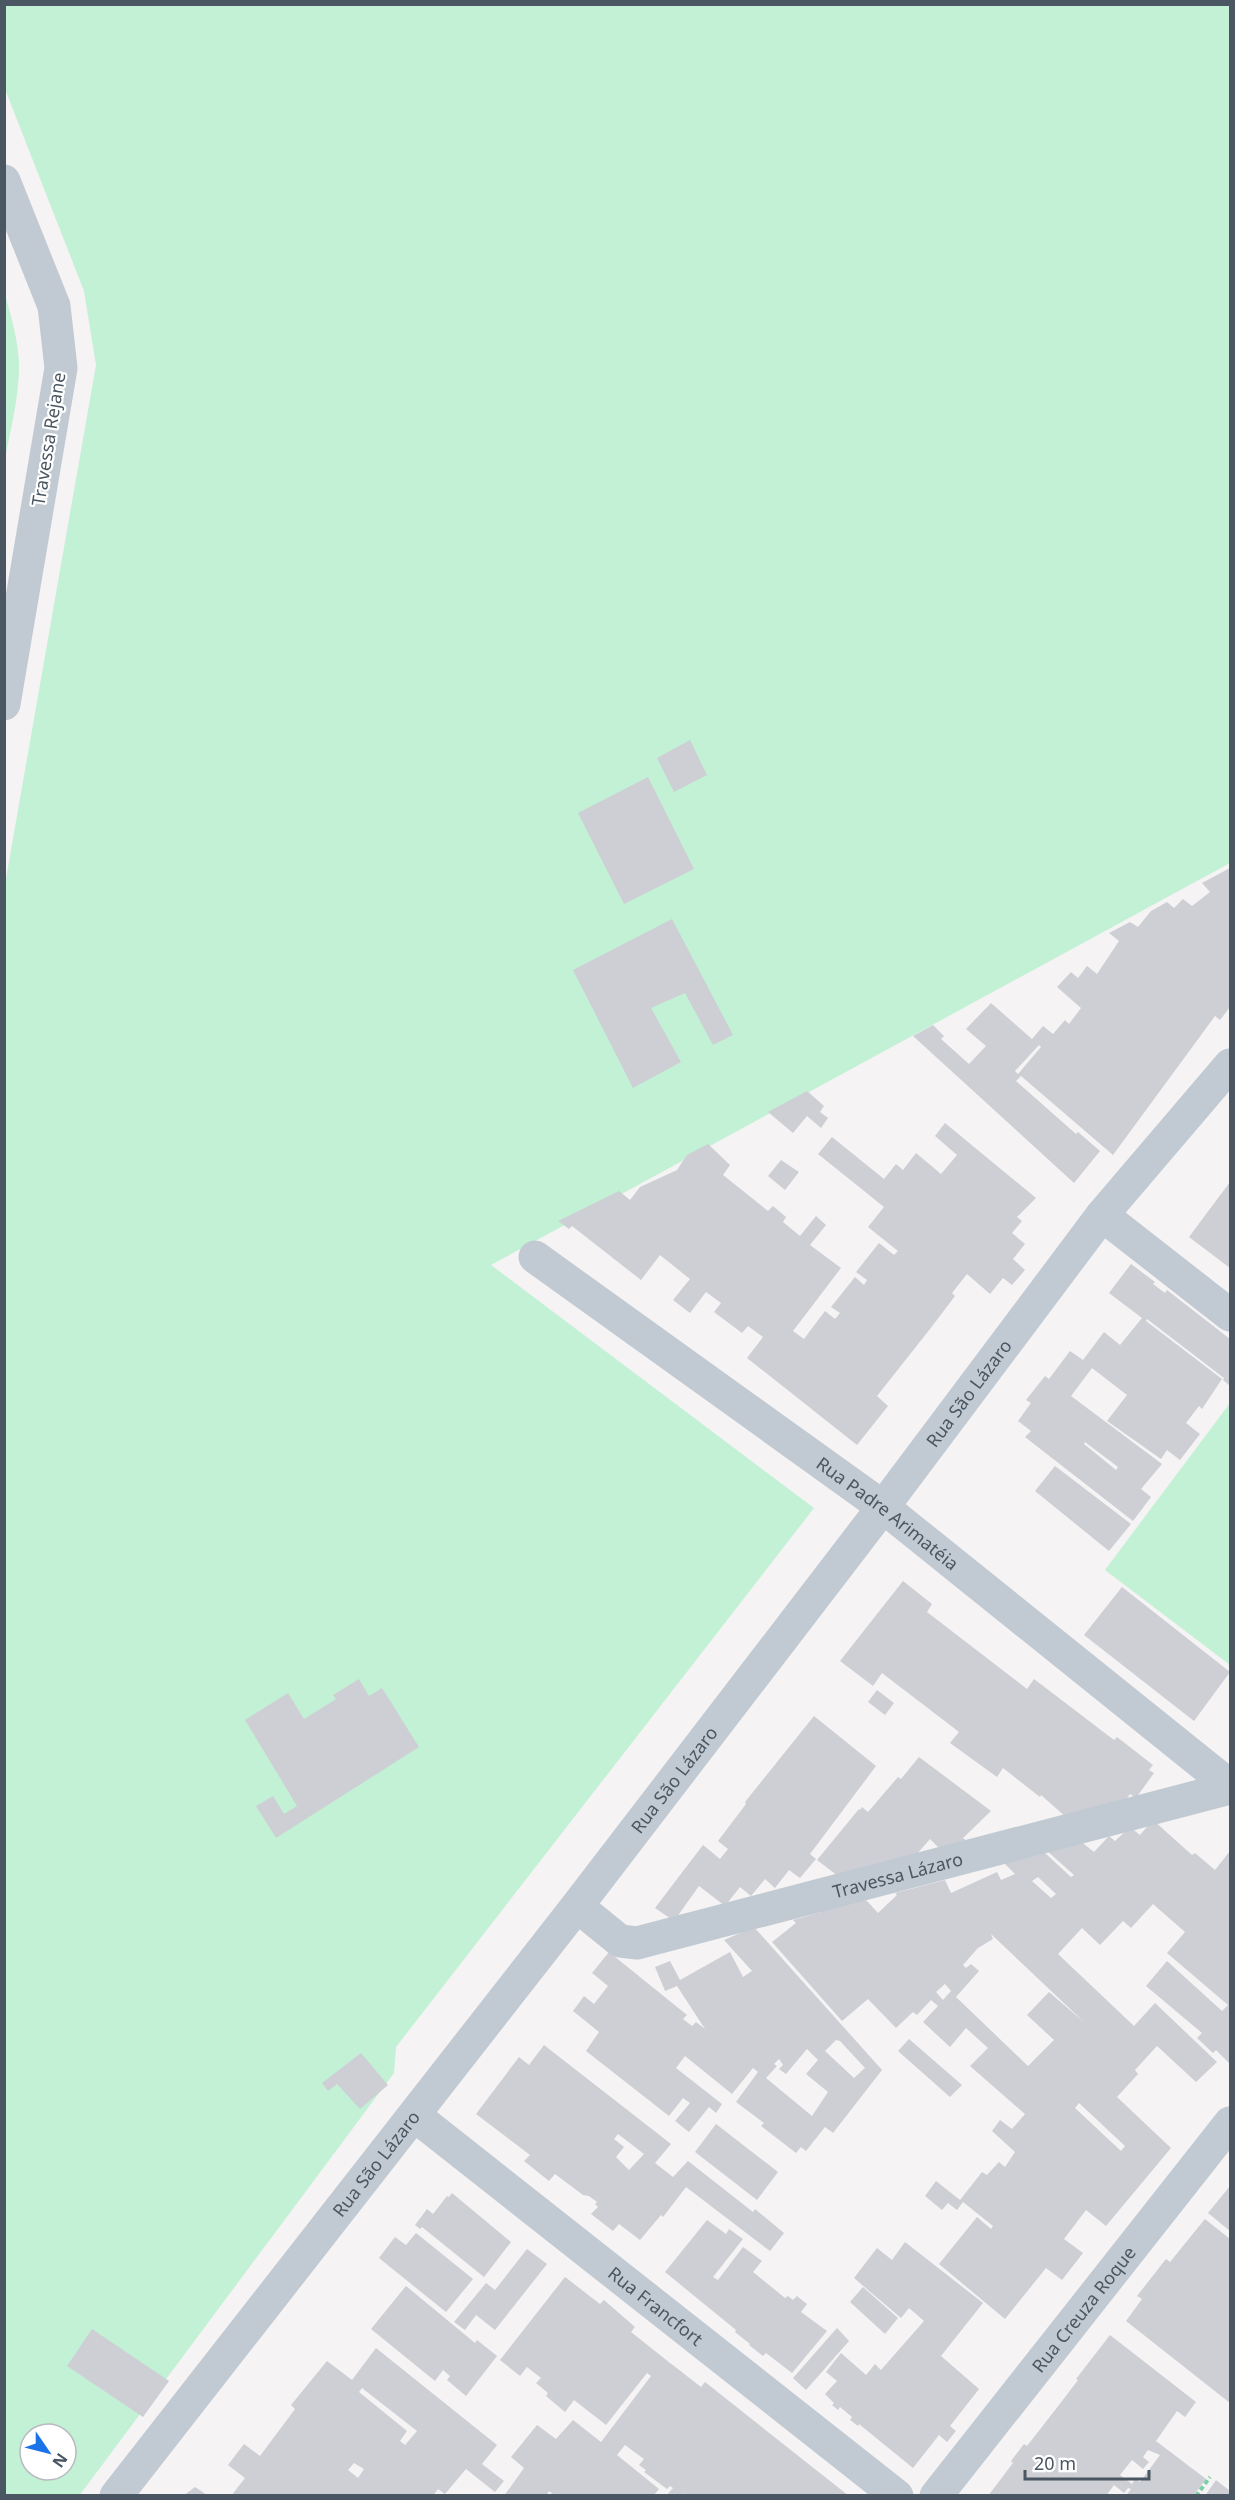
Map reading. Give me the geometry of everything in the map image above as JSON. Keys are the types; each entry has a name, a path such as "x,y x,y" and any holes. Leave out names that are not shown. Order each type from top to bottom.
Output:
{"street":[{"name":"Travessa Rejane","path":"4,181 54,306 61,368 4,704"},
{"name":"Rua São Lázaro","path":"116,2496 577,1906 883,1507 1102,1215 1230,1065"},
{"path":"1102,1215 1230,1315"},
{"name":"Rua Padre Arimatéia","path":"534,1257 883,1507 1230,1787"},
{"name":"Travessa Lázaro","path":"577,1906 620,1941 637,1943 1230,1787"},
{"name":"Rua Francfort","path":"414,2115 897,2496"},
{"name":"Rua Creuza Roque","path":"936,2496 1230,2122"}],"path":[{"path":"1196,2496 1210,2477"}],"green space":[{"path":"5,5 1230,5 1230,863 491,1265 814,1508 396,2047 394,2073 79,2496 4,2495 4,890 96,365 84,291 5,89"},
{"path":"5,294 19,357 19,378 5,458"},
{"path":"1230,1403 1230,1665 1105,1570"}],"building":[{"path":"690,740 707,775 674,792 657,758"},
{"path":"648,777 694,869 624,904 578,813"},
{"path":"1230,868 1230,1007 1220,1020 1215,1016 1113,1155 1021,1076 1016,1081 1076,1134 1078,1132 1100,1151 1074,1183 913,1036 933,1025 944,1036 941,1039 969,1064 986,1046 966,1029 991,1003 1032,1039 1043,1026 1053,1034 1065,1020 1069,1024 1081,1008 1057,987 1071,972 1078,978 1087,966 1097,974 1119,941 1109,933 1130,922 1138,927 1151,911 1167,902 1174,908 1183,899 1192,906 1210,892 1202,883","holes":["1039,1045 1041,1047 1018,1074 1015,1071"]},
{"path":"672,919 733,1035 713,1045 685,993 651,1008 681,1062 633,1088 573,970"},
{"path":"807,1091 824,1106 820,1112 828,1118 821,1128 807,1116 793,1133 768,1112"},
{"path":"945,1123 1036,1198 1017,1217 1022,1221 1012,1233 1025,1244 1013,1259 1025,1270 1012,1285 1003,1278 990,1294 967,1274 952,1293 955,1296 877,1396 888,1406 857,1445 747,1358 763,1337 748,1326 742,1333 714,1312 721,1303 706,1292 690,1313 673,1300 690,1279 660,1255 641,1280 572,1226 569,1229 558,1221 619,1191 630,1200 640,1187 677,1170 687,1155 708,1144 730,1165 723,1175 768,1211 773,1206 786,1217 783,1222 800,1236 816,1216 826,1225 810,1245 841,1268 793,1331 804,1339 825,1311 835,1319 840,1313 831,1307 855,1277 864,1285 867,1280 856,1272 879,1243 894,1255 898,1251 868,1227 884,1207 818,1154 832,1137 884,1179 896,1164 903,1170 916,1153 941,1174 957,1155 935,1136"},
{"path":"781,1160 799,1172 785,1190 768,1176"},
{"path":"1230,1182 1230,1268 1189,1237"},
{"path":"1131,1264 1155,1282 1153,1284 1165,1293 1167,1290 1230,1339 1230,1386 1223,1380 1224,1378 1147,1319 1146,1321 1222,1379 1202,1409 1199,1406 1186,1423 1200,1434 1180,1460 1167,1450 1161,1459 1107,1421 1127,1395 1092,1368 1071,1396 1162,1464 1141,1489 1151,1497 1133,1521 1025,1437 1031,1431 1018,1421 1031,1403 1026,1400 1045,1376 1049,1379 1070,1351 1083,1360 1104,1332 1120,1345 1142,1318 1109,1293","holes":["1085,1442 1118,1467 1116,1470 1084,1444"]},
{"path":"1055,1466 1131,1524 1109,1551 1035,1491"},
{"path":"903,1581 932,1604 927,1612 1027,1689 1034,1679 1114,1740 1117,1737 1153,1765 1149,1770 1154,1773 1136,1798 1130,1794 1125,1801 1066,1817 1041,1795 1040,1797 1003,1768 997,1777 950,1743 959,1732 882,1673 873,1686 840,1661"},
{"path":"1122,1587 1230,1672 1194,1721 1084,1635"},
{"path":"359,1679 369,1696 382,1688 419,1747 276,1838 256,1806 273,1796 284,1814 297,1806 245,1720 288,1693 304,1719 336,1699 333,1695"},
{"path":"877,1690 894,1703 885,1715 868,1702"},
{"path":"814,1716 876,1766 810,1854 816,1859 800,1878 789,1870 775,1888 765,1879 751,1896 740,1887 725,1906 699,1886 674,1921 655,1908 703,1845 720,1859 728,1849 718,1841 746,1804 745,1802"},
{"path":"919,1757 991,1811 963,1838 968,1842 940,1849 930,1839 916,1855 838,1876 817,1860 859,1809 862,1807 868,1812"},
{"path":"1153,1820 1192,1855 1195,1853 1215,1870 1230,1851 1230,2064 1216,2050 1213,2053 1197,2038 1202,2033 1146,1986 1167,1961 1222,2011 1228,2005 1167,1953 1185,1932 1153,1904 1131,1928 1123,1921 1100,1945 1082,1928 1058,1954 1134,2026 1155,2003 1217,2062 1196,2082 1157,2046 1135,2070 1138,2074 1117,2097 1171,2148 1106,2226 1086,2210 1064,2239 1083,2253 1062,2280 1046,2268 1005,2319 939,2264 977,2217 991,2229 993,2226 963,2202 957,2210 948,2203 942,2210 925,2196 936,2181 960,2200 982,2172 987,2175 999,2162 1005,2167 1015,2152 992,2131 1000,2120 1012,2129 1025,2114 970,2066 988,2048 966,2028 950,2047 923,2022 938,2006 931,2000 917,2015 913,2012 896,2028 868,1999 842,2021 772,1942 796,1923 793,1920 821,1912 819,1910 866,1900 878,1913 897,1895 895,1893 945,1880 951,1893 997,1872 1001,1880 1015,1874 1003,1862 1044,1852 1071,1877 1074,1875 1046,1850 1079,1840 1094,1852 1109,1836 1115,1841 1130,1827 1140,1835","holes":["1038,1877 1056,1894 1051,1898 1032,1881","991,1934 1085,2023 1049,1992 1027,2015 1054,2040 1028,2066 956,1997 979,1971 971,1964 966,1968 963,1965 978,1948 993,1939","945,1984 951,1991 943,2000 936,1992","1079,2103 1125,2146 1121,2151 1075,2108"]},
{"path":"754,1927 882,2070 833,2133 825,2127 806,2151 801,2147 796,2153 761,2126 764,2123 736,2102 758,2072 753,2068 732,2094 685,2056 676,2068 722,2104 716,2113 709,2107 689,2132 675,2121 690,2103 683,2098 669,2116 586,2051 599,2032 573,2011 584,1996 594,2004 608,1986 592,1973 609,1952 687,2015 683,2019 692,2026 696,2022 705,2029 677,1986 665,1991 655,1967 670,1961 680,1980 730,1952 743,1977 752,1971 724,1940","holes":["836,2040 840,2041 865,2068 854,2078 825,2051","807,2049 818,2060 806,2074 828,2092 812,2116 766,2078 777,2066 774,2064 779,2059 783,2065 779,2069 786,2074"]},
{"path":"909,2039 962,2085 950,2097 898,2051"},
{"path":"544,2045 671,2144 655,2163 673,2177 688,2161 784,2233 770,2251 686,2187 663,2217 661,2215 640,2240 619,2224 613,2231 591,2214 598,2207 595,2204 597,2202 583,2195 555,2174 549,2181 524,2161 530,2155 476,2114 519,2057 529,2065","holes":["618,2134 644,2154 629,2170 616,2157 624,2147 614,2139"]},
{"path":"361,2053 388,2085 360,2109 337,2084 328,2091 322,2083"},
{"path":"716,2124 778,2172 757,2200 695,2152"},
{"path":"1230,2186 1230,2231 1208,2213"},
{"path":"452,2193 511,2242 484,2277 422,2227 420,2229 415,2225 427,2209 433,2214"},
{"path":"1205,2219 1230,2239 1230,2403 1126,2321 1142,2299 1137,2296 1166,2259 1170,2262"},
{"path":"707,2220 726,2234 729,2229 743,2239 713,2277 718,2280 743,2247 762,2261 753,2272 785,2298 788,2296 793,2300 797,2296 807,2304 801,2312 827,2331 792,2373 766,2353 763,2356 749,2345 735,2332 736,2330 665,2272"},
{"path":"416,2233 473,2279 446,2312 379,2258 395,2237 406,2245"},
{"path":"905,2242 983,2303 941,2356 979,2389 950,2426 956,2431 947,2442 939,2435 913,2468 859,2424 858,2426 850,2420 852,2417 840,2407 838,2410 832,2405 834,2403 825,2394 837,2381 826,2372 841,2353 866,2375 875,2364 881,2370 924,2321 909,2308 901,2318 854,2278 877,2248 892,2260"},
{"path":"527,2249 547,2264 495,2330 476,2315 465,2330 454,2322 486,2283 495,2290"},
{"path":"565,2277 600,2304 604,2300 635,2327 631,2332 701,2387 705,2382 849,2496 687,2496 685,2493 683,2496 666,2496 673,2488 670,2486 667,2489 644,2472 646,2470 639,2465 644,2459 625,2445 617,2455 659,2489 653,2496 555,2496 549,2491 546,2496 504,2496 524,2468 511,2457 537,2425 556,2439 573,2420 601,2442 651,2376 647,2373 606,2425 574,2400 565,2412 546,2396 548,2393 536,2383 541,2378 527,2367 520,2376 500,2360"},
{"path":"406,2286 475,2343 477,2340 497,2356 466,2396 447,2380 450,2376 443,2370 435,2381 371,2329"},
{"path":"863,2287 898,2318 885,2334 850,2302"},
{"path":"837,2328 849,2341 806,2390 793,2378"},
{"path":"92,2329 169,2381 143,2417 67,2366"},
{"path":"1110,2335 1196,2402 1185,2417 1177,2411 1156,2441 1206,2479 1193,2496 1126,2496 1131,2489 1128,2488 1124,2493 1114,2485 1106,2496 988,2496 1013,2463 1011,2461 1024,2444 1027,2446 1078,2380 1076,2379","holes":["1148,2450 1160,2455 1140,2482 1135,2479 1132,2484 1120,2475 1132,2460 1143,2469 1149,2462 1143,2457"]},
{"path":"376,2348 497,2445 482,2464 504,2481 495,2492 466,2469 445,2494 438,2489 433,2496 231,2496 245,2478 228,2465 244,2444 260,2456 295,2409 291,2405 327,2361 352,2380","holes":["362,2388 417,2431 405,2445 400,2441 407,2431 359,2392","354,2463 364,2469 358,2478 348,2470"]},
{"path":"1216,2480 1230,2491 1230,2496 1205,2496"},
{"path":"195,2487 201,2491 208,2496 183,2496"}]}
